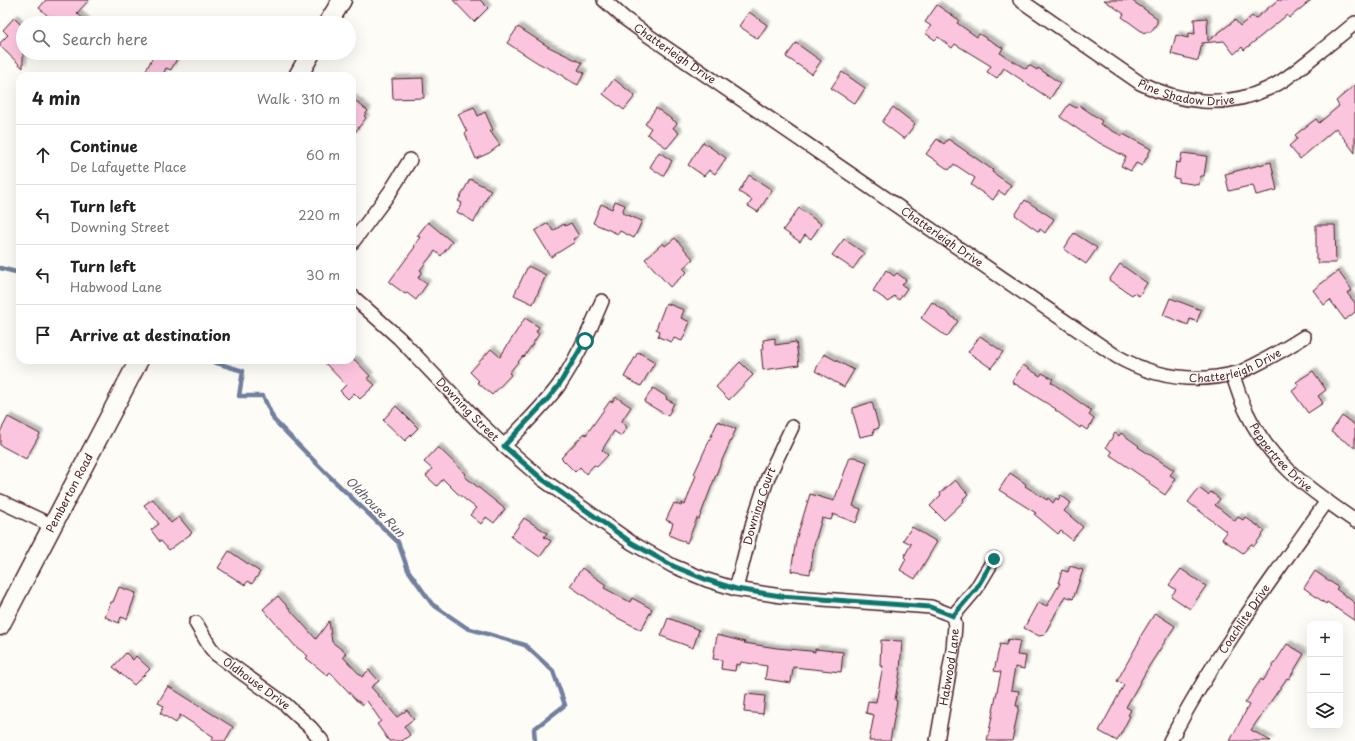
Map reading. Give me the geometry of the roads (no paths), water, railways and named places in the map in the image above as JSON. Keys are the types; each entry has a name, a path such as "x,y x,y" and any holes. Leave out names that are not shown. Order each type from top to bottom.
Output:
{"street":[{"path":"332,16 342,0"},
{"name":"Chatterleigh Drive","path":"604,0 624,18 646,34 1116,356 1132,365 1169,376 1188,378 1232,374 1238,373 1272,357 1304,337"},
{"name":"Pine Shadow Drive","path":"1020,0 1140,83 1154,90 1188,100 1234,100 1268,89 1293,73 1355,23"},
{"path":"300,72 307,60"},
{"path":"356,238 390,192 410,160"},
{"name":"Downing Street","path":"356,300 399,338 480,423 542,479 632,543 673,566 707,580 736,589 781,596 930,607 953,616"},
{"path":"504,446 559,385 585,341 602,301"},
{"name":"Pemberton Road","path":"0,626 137,364"},
{"name":"Peppertree Drive","path":"1232,374 1246,411 1259,435 1271,451 1296,478 1355,521"},
{"name":"Downing Court","path":"736,589 753,522 768,477 792,427"},
{"path":"0,501 53,526"},
{"name":"Coachlite Drive","path":"1170,741 1201,684 1225,646 1326,501"},
{"name":"Habwood Lane","path":"937,741 953,650 955,625 953,616 976,589 994,559"},
{"name":"Oldhouse Drive","path":"196,622 210,647 216,654 285,704 311,728 322,741"}],"waterway":[{"name":"Oldhouse Run","path":"0,268 16,272"},
{"name":"Oldhouse Run","path":"220,364 243,371 239,396 263,396 274,420 328,475 398,542 408,570 432,604 467,628 525,645 553,671 565,705 534,729 535,741"}]}
